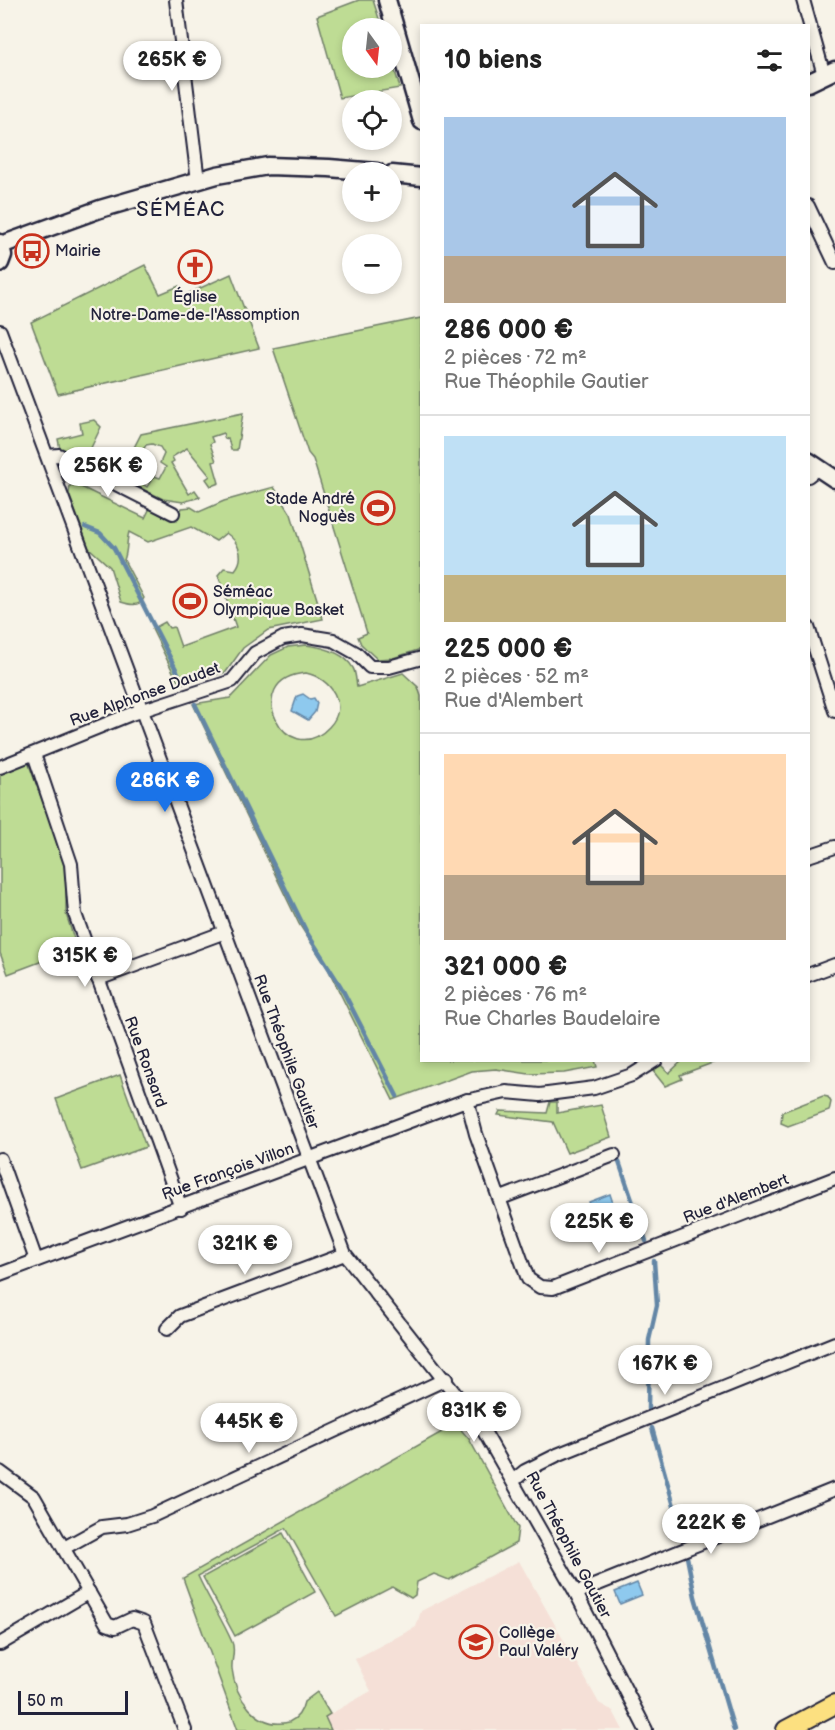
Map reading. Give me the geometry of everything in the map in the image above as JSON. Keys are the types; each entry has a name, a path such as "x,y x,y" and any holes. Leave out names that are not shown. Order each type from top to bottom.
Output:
{"main road":[{"path":"786,1730 835,1704"}],"street":[{"path":"176,0 198,181"},
{"path":"387,0 420,114"},
{"path":"803,0 830,73 810,82"},
{"path":"0,263 3,255 1,244 100,209 198,181 268,166 342,169"},
{"path":"402,175 420,177"},
{"path":"810,210 835,263"},
{"name":"Rue Théophile Gautier","path":"0,331 345,1254 446,1379 482,1428 514,1480 576,1593 646,1730"},
{"path":"48,456 59,455 172,513"},
{"path":"812,468 835,479"},
{"path":"810,633 835,711"},
{"name":"Rue Alphonse Daudet","path":"0,767 142,711 232,681 255,653 282,638 302,634 333,640 356,653 370,668 389,667 420,659"},
{"name":"Rue Ronsard","path":"34,754 71,864 75,914 180,1208"},
{"path":"810,855 835,847"},
{"path":"98,979 225,932"},
{"path":"810,974 835,965"},
{"name":"Rue François Villon","path":"0,1274 467,1100 506,1092 540,1095 594,1088 632,1075 653,1062"},
{"name":"Rue d'Alembert","path":"467,1100 476,1134 501,1198 528,1279 540,1287 553,1288 835,1179"},
{"path":"501,1198 614,1155"},
{"path":"0,1159 36,1260"},
{"path":"167,1329 180,1316 345,1254"},
{"path":"514,1480 525,1471 557,1455 835,1343"},
{"path":"64,1548 102,1527 127,1524 152,1516 446,1379"},
{"path":"0,1472 34,1497 107,1624 115,1627 132,1619 144,1623 184,1730"},
{"path":"576,1593 835,1489"},
{"path":"0,1644 89,1592"}],"shaded area":[{"name":"Collège Paul Valéry","path":"519,1561 599,1703 613,1711 623,1730 331,1730 325,1717 371,1691 355,1659 416,1627 421,1611"}],"green space":[{"path":"359,0 373,0 379,18 342,18 342,78 397,78 400,88 342,90 342,98 340,98 317,16"},
{"path":"145,265 160,294 179,286 183,296 231,274 259,348 58,394 31,322"},
{"name":"Stade André Noguès","path":"420,318 420,649 393,658 377,659 361,644 358,637 367,633 313,459 308,453 273,348"},
{"path":"243,413 237,450 231,450 228,438 225,439 223,433 211,437 213,442 210,444 216,461 213,462 219,483 211,486 206,479 210,476 187,448 172,457 174,461 171,463 189,494 195,490 200,497 183,502 163,499 60,449 58,439 82,433 80,423 94,420 101,427 89,452 124,467 141,434","holes":["152,444 160,447 164,454 160,463 166,467 160,478 154,476 147,487 129,473 146,445"]},
{"path":"77,485 145,518 150,508 177,521 182,508 191,507 199,512 224,501 274,487 291,514 323,619 268,630 243,648 226,672 179,684 152,629 165,622 169,628 174,627 181,647 236,627 218,575 224,568 235,570 240,560 237,545 226,533 216,541 191,527 148,542 129,532 124,560 144,598 137,604 121,602 110,567 89,548 69,494 70,486"},
{"path":"306,645 326,649 349,662 353,668 357,687 403,673 418,687 420,693 420,1062 596,1062 597,1067 564,1073 529,1074 496,1069 472,1071 393,1100 328,969 299,924 193,704 230,698 271,655 288,647","holes":["306,673 323,680 329,686 337,702 338,710 335,719 329,727 313,738 298,739 285,731 276,719 272,704 275,690 286,679"]},
{"path":"28,762 66,864 66,914 77,948 8,974 0,953 0,774"},
{"path":"681,1062 715,1062 680,1075 682,1079 665,1086 653,1071 660,1064 669,1073"},
{"path":"120,1075 146,1147 82,1170 56,1099"},
{"path":"823,1096 828,1097 831,1102 829,1111 788,1126 781,1123 782,1112"},
{"path":"550,1102 557,1102 557,1113 601,1105 611,1137 567,1153 553,1122 498,1115 500,1111 547,1113"},
{"path":"456,1424 469,1439 518,1528 516,1543 449,1580 434,1574 417,1582 415,1595 411,1598 392,1587 336,1616 286,1528 198,1576 232,1642 234,1679 249,1709 267,1721 289,1722 299,1714 304,1702 317,1692 330,1714 325,1717 331,1730 238,1730 183,1578"},
{"path":"283,1533 315,1592 235,1636 203,1577"}],"water":[{"path":"303,694 310,699 314,698 317,703 315,712 308,720 292,711 297,696"},
{"path":"610,1194 614,1206 593,1214 589,1202"},
{"path":"637,1583 642,1595 620,1604 615,1592"}],"waterway":[{"path":"85,527 100,533 114,548 181,679"},
{"path":"195,704 307,933 341,987 397,1096"},
{"path":"619,1162 646,1241"},
{"path":"648,1409 649,1340 657,1305 654,1261"},
{"path":"652,1428 683,1538"},
{"path":"687,1557 695,1597 734,1730"}],"place":[{"name":"Mairie","path":"32,251"},
{"name":"Église Notre-Dame-de-l'Assomption","path":"195,267"},
{"name":"Stade André Noguès","path":"378,508"},
{"name":"Séméac Olympique Basket","path":"190,601"},
{"name":"Collège Paul Valéry","path":"476,1642"}],"district":[{"name":"SÉMÉAC","path":"181,210"}]}
